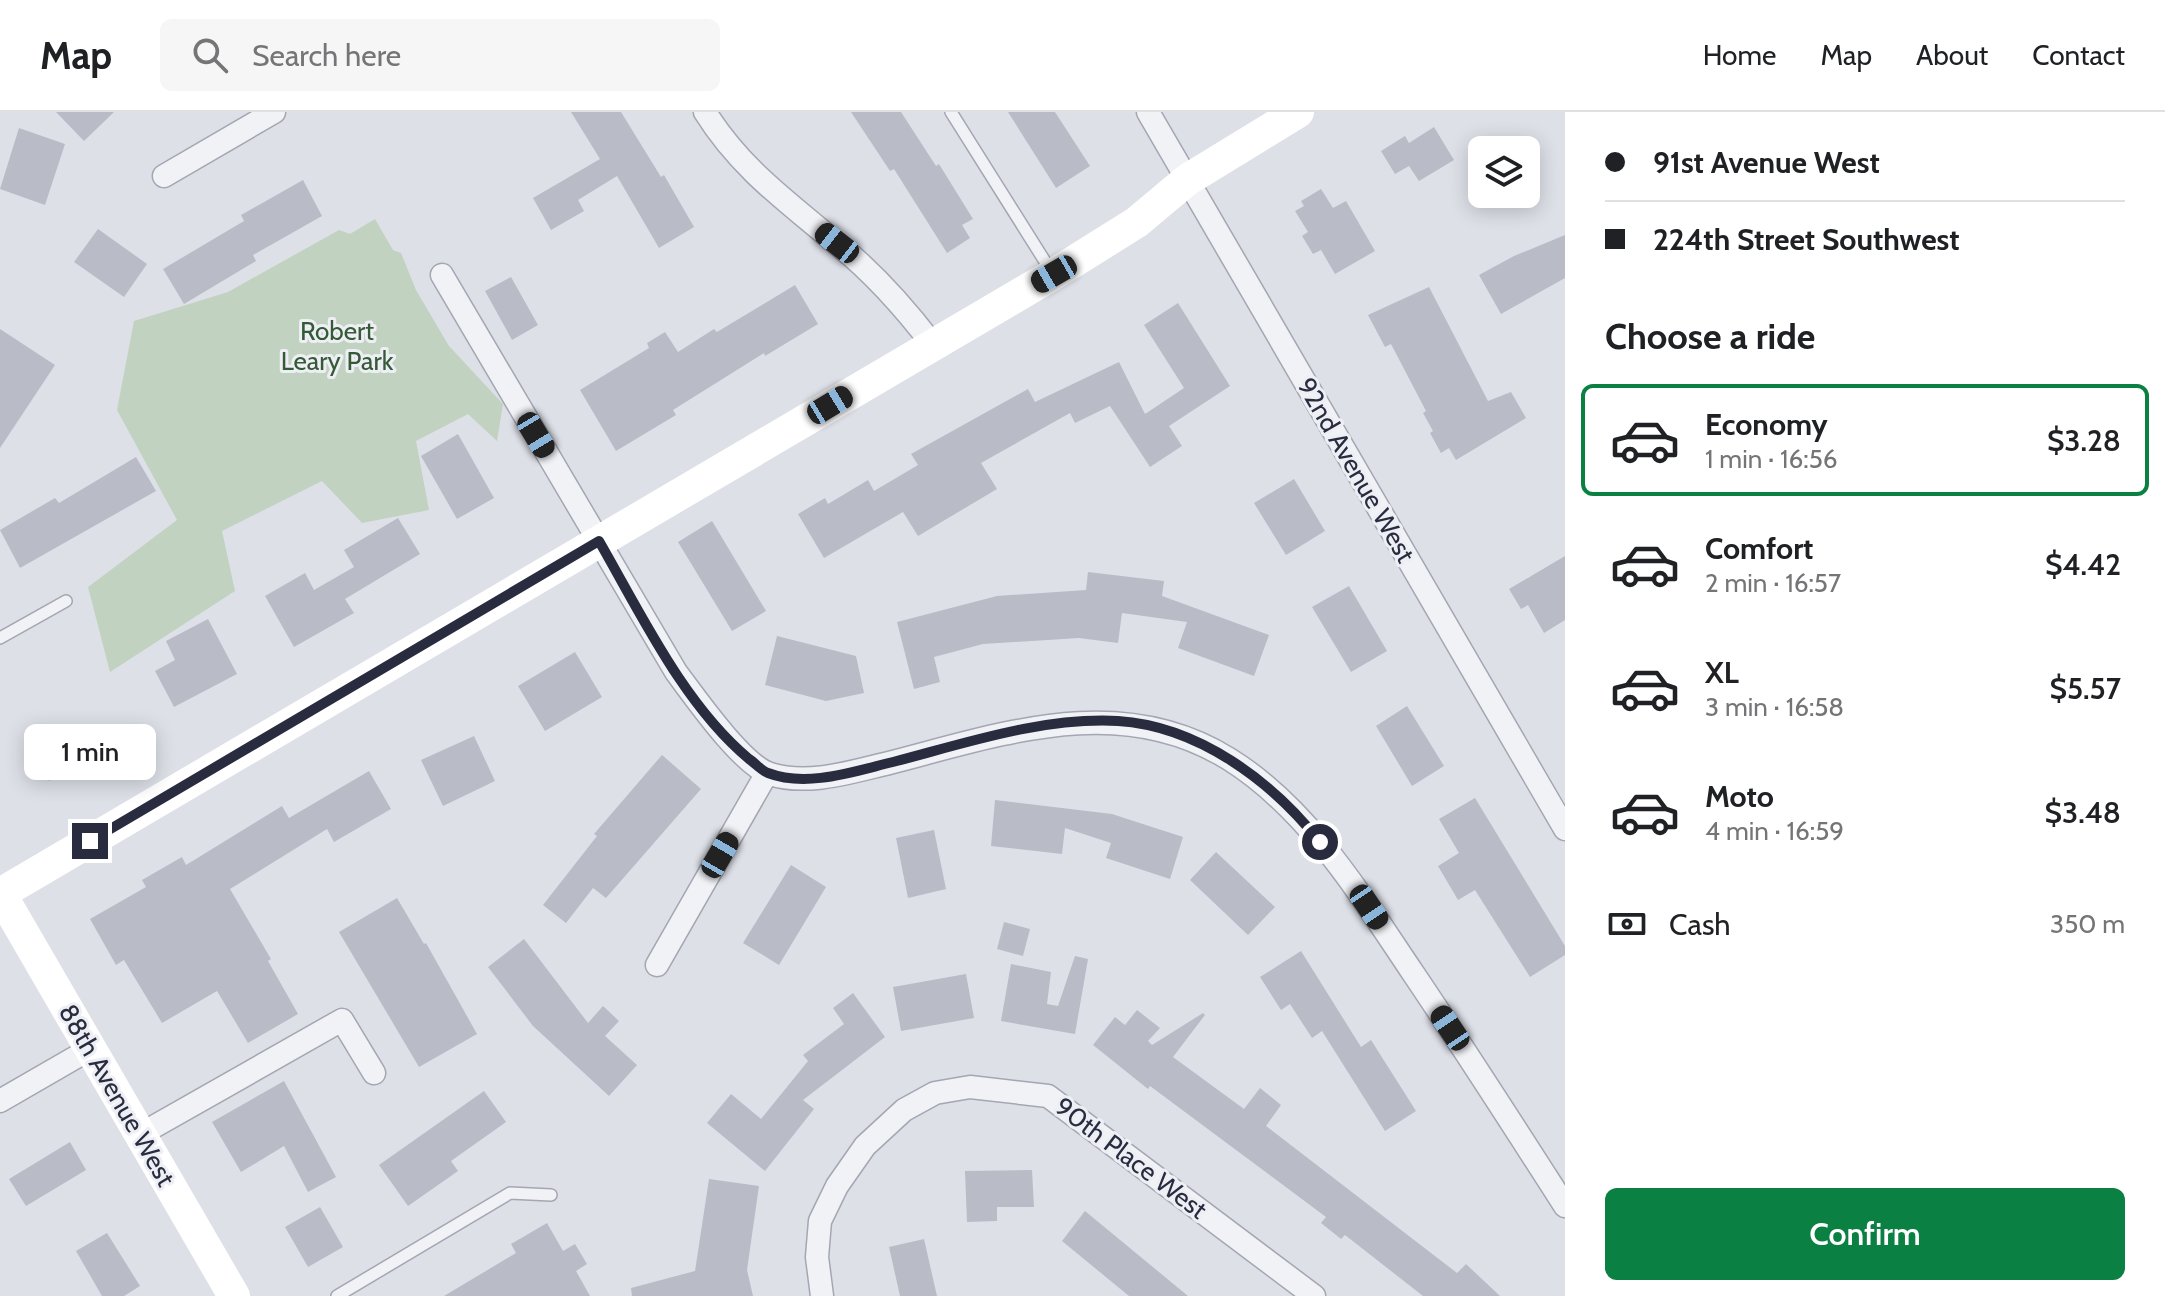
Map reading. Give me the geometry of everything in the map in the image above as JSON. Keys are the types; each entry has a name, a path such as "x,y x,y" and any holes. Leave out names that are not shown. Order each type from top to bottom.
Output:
{"street":[{"path":"164,176 274,112"},
{"path":"705,112 732,151 761,182 837,243 898,299 933,345"},
{"name":"92nd Avenue West","path":"1148,112 1565,829"},
{"path":"0,893 1054,274 1137,222 1187,180 1298,112"},
{"path":"442,275 676,672 730,740 767,773 807,779 851,772 1045,726 1118,721 1156,728 1193,740 1229,759 1303,821 1369,907 1565,1206"},
{"path":"657,965 767,773"},
{"name":"88th Avenue West","path":"0,893 234,1296"},
{"path":"141,1134 342,1020 374,1073"},
{"path":"0,1101 90,1049"},
{"name":"90th Place West","path":"822,1296 817,1257 820,1221 844,1176 865,1146 904,1110 935,1093 970,1087 1048,1096 1314,1296"}],"lane":[{"path":"951,112 1054,274"},
{"path":"0,638 66,601"},
{"path":"337,1296 510,1193 551,1195"}],"green space":[{"name":"Robert Leary Park","path":"375,219 393,250 401,253 416,290 449,346 503,404 497,441 468,414 416,441 429,510 362,523 322,481 222,531 235,591 110,672 88,587 177,520 117,410 134,321 228,292 339,230 350,234"}],"building":[{"path":"56,112 114,112 84,141"},
{"path":"571,112 621,112 661,177 664,175 694,227 659,248 617,176 578,200 584,211 551,230 533,198 600,159"},
{"path":"851,112 901,112 936,166 939,164 973,219 962,225 970,238 947,253 894,169 890,171"},
{"path":"1008,112 1055,112 1090,166 1056,188"},
{"path":"1434,127 1454,160 1419,181 1409,166 1395,174 1381,151 1405,136 1409,143"},
{"path":"19,128 65,144 45,205 0,189"},
{"path":"303,180 322,216 253,255 256,261 184,304 163,269 244,221 241,215"},
{"path":"1321,189 1333,208 1346,201 1375,251 1335,274 1321,250 1313,254 1302,236 1308,232 1295,211 1304,206 1301,201"},
{"path":"98,229 147,264 124,297 74,262"},
{"path":"1565,235 1565,278 1501,314 1479,275 1514,256"},
{"path":"511,277 538,325 512,340 485,291"},
{"path":"795,285 818,324 765,356 764,353 673,410 676,415 616,451 580,390 649,348 647,343 665,332 678,352"},
{"path":"1429,287 1488,401 1511,392 1526,418 1456,460 1449,448 1441,453 1430,433 1433,431 1423,413 1426,411 1391,344 1385,347 1368,315"},
{"path":"1178,303 1230,386 1169,426 1182,446 1150,467 1110,406 1075,423 1070,413 981,463 997,489 918,536 903,512 824,558 798,514 825,498 828,504 868,480 874,491 918,465 911,454 1028,389 1035,402 1119,362 1145,414 1184,388 1144,325"},
{"path":"0,329 55,365 0,448"},
{"path":"458,434 494,498 457,519 421,456"},
{"path":"136,457 156,491 20,568 0,530 55,498 59,503"},
{"path":"1294,479 1325,531 1286,555 1254,503"},
{"path":"398,518 420,554 345,599 354,613 294,647 265,596 305,573 314,590 354,567 344,550"},
{"path":"712,521 766,611 732,631 678,542"},
{"path":"1565,556 1565,620 1544,633 1528,605 1521,609 1509,589"},
{"path":"1088,572 1164,581 1162,596 1269,635 1254,676 1178,648 1187,622 1122,613 1118,643 1079,638 983,644 934,657 940,682 914,689 897,622 997,596 1086,590"},
{"path":"1349,586 1387,651 1351,672 1312,607"},
{"path":"208,619 237,674 174,707 155,671 175,660 166,641"},
{"path":"777,636 856,656 864,693 826,701 765,685"},
{"path":"575,652 602,697 545,731 518,686"},
{"path":"1407,706 1444,766 1412,786 1376,726"},
{"path":"72,726 90,755 49,781 31,752"},
{"path":"474,736 495,781 443,806 421,760"},
{"path":"662,755 701,789 606,898 593,888 566,923 543,905 597,836 594,834"},
{"path":"369,771 391,809 334,842 327,829 230,889 271,959 268,961 298,1014 248,1043 217,991 162,1023 124,960 116,965 90,919 146,887 142,880 182,857 186,865 282,806 289,818"},
{"path":"1475,798 1565,946 1565,955 1530,977 1475,890 1458,900 1438,866 1459,853 1439,819"},
{"path":"995,800 1112,814 1183,837 1170,879 1106,858 1111,843 1065,828 1062,854 991,846"},
{"path":"934,830 946,889 908,898 896,838"},
{"path":"1216,852 1275,907 1248,935 1190,880"},
{"path":"791,865 826,887 779,965 743,943"},
{"path":"397,898 477,1034 419,1067 339,932"},
{"path":"1004,922 1030,929 1023,956 997,949"},
{"path":"524,939 588,1023 603,1006 619,1021 605,1036 637,1065 609,1096 533,1026 488,967"},
{"path":"1301,951 1361,1047 1371,1040 1416,1111 1385,1131 1322,1031 1312,1038 1290,1004 1281,1010 1260,977"},
{"path":"1075,956 1088,959 1075,1034 1001,1021 1011,964 1051,972 1047,1004 1058,1006"},
{"path":"966,974 974,1018 901,1031 893,987"},
{"path":"853,993 885,1037 803,1100 814,1109 765,1171 707,1123 731,1094 761,1119 808,1061 803,1055 844,1024 833,1008"},
{"path":"1137,1010 1160,1028 1148,1041 1152,1045 1203,1013 1205,1015 1173,1057 1244,1109 1260,1088 1281,1105 1266,1126 1457,1273 1466,1264 1500,1296 1423,1296 1345,1235 1341,1239 1321,1223 1326,1217 1150,1086 1148,1089 1093,1045 1115,1017 1125,1025"},
{"path":"284,1081 336,1177 308,1192 284,1146 241,1172 212,1122"},
{"path":"484,1091 506,1122 451,1161 458,1171 408,1206 379,1165"},
{"path":"70,1142 86,1170 26,1206 9,1179"},
{"path":"1032,1170 1034,1207 997,1207 997,1221 967,1222 965,1171"},
{"path":"709,1179 759,1186 747,1270 753,1296 632,1296 631,1288 695,1271"},
{"path":"320,1207 343,1247 308,1267 285,1227"},
{"path":"1085,1211 1188,1296 1129,1296 1062,1241"},
{"path":"547,1223 563,1251 575,1244 587,1264 576,1271 590,1296 444,1296 516,1253 511,1244"},
{"path":"107,1233 140,1286 124,1296 102,1296 76,1251"},
{"path":"924,1239 937,1296 900,1296 889,1247"}],"route":[{"path":"90,841 599,541 676,672 738,749 767,773 807,779 851,772 1004,733 1045,726 1118,721 1156,728 1193,740 1229,759 1268,789 1303,821 1320,842"}]}
